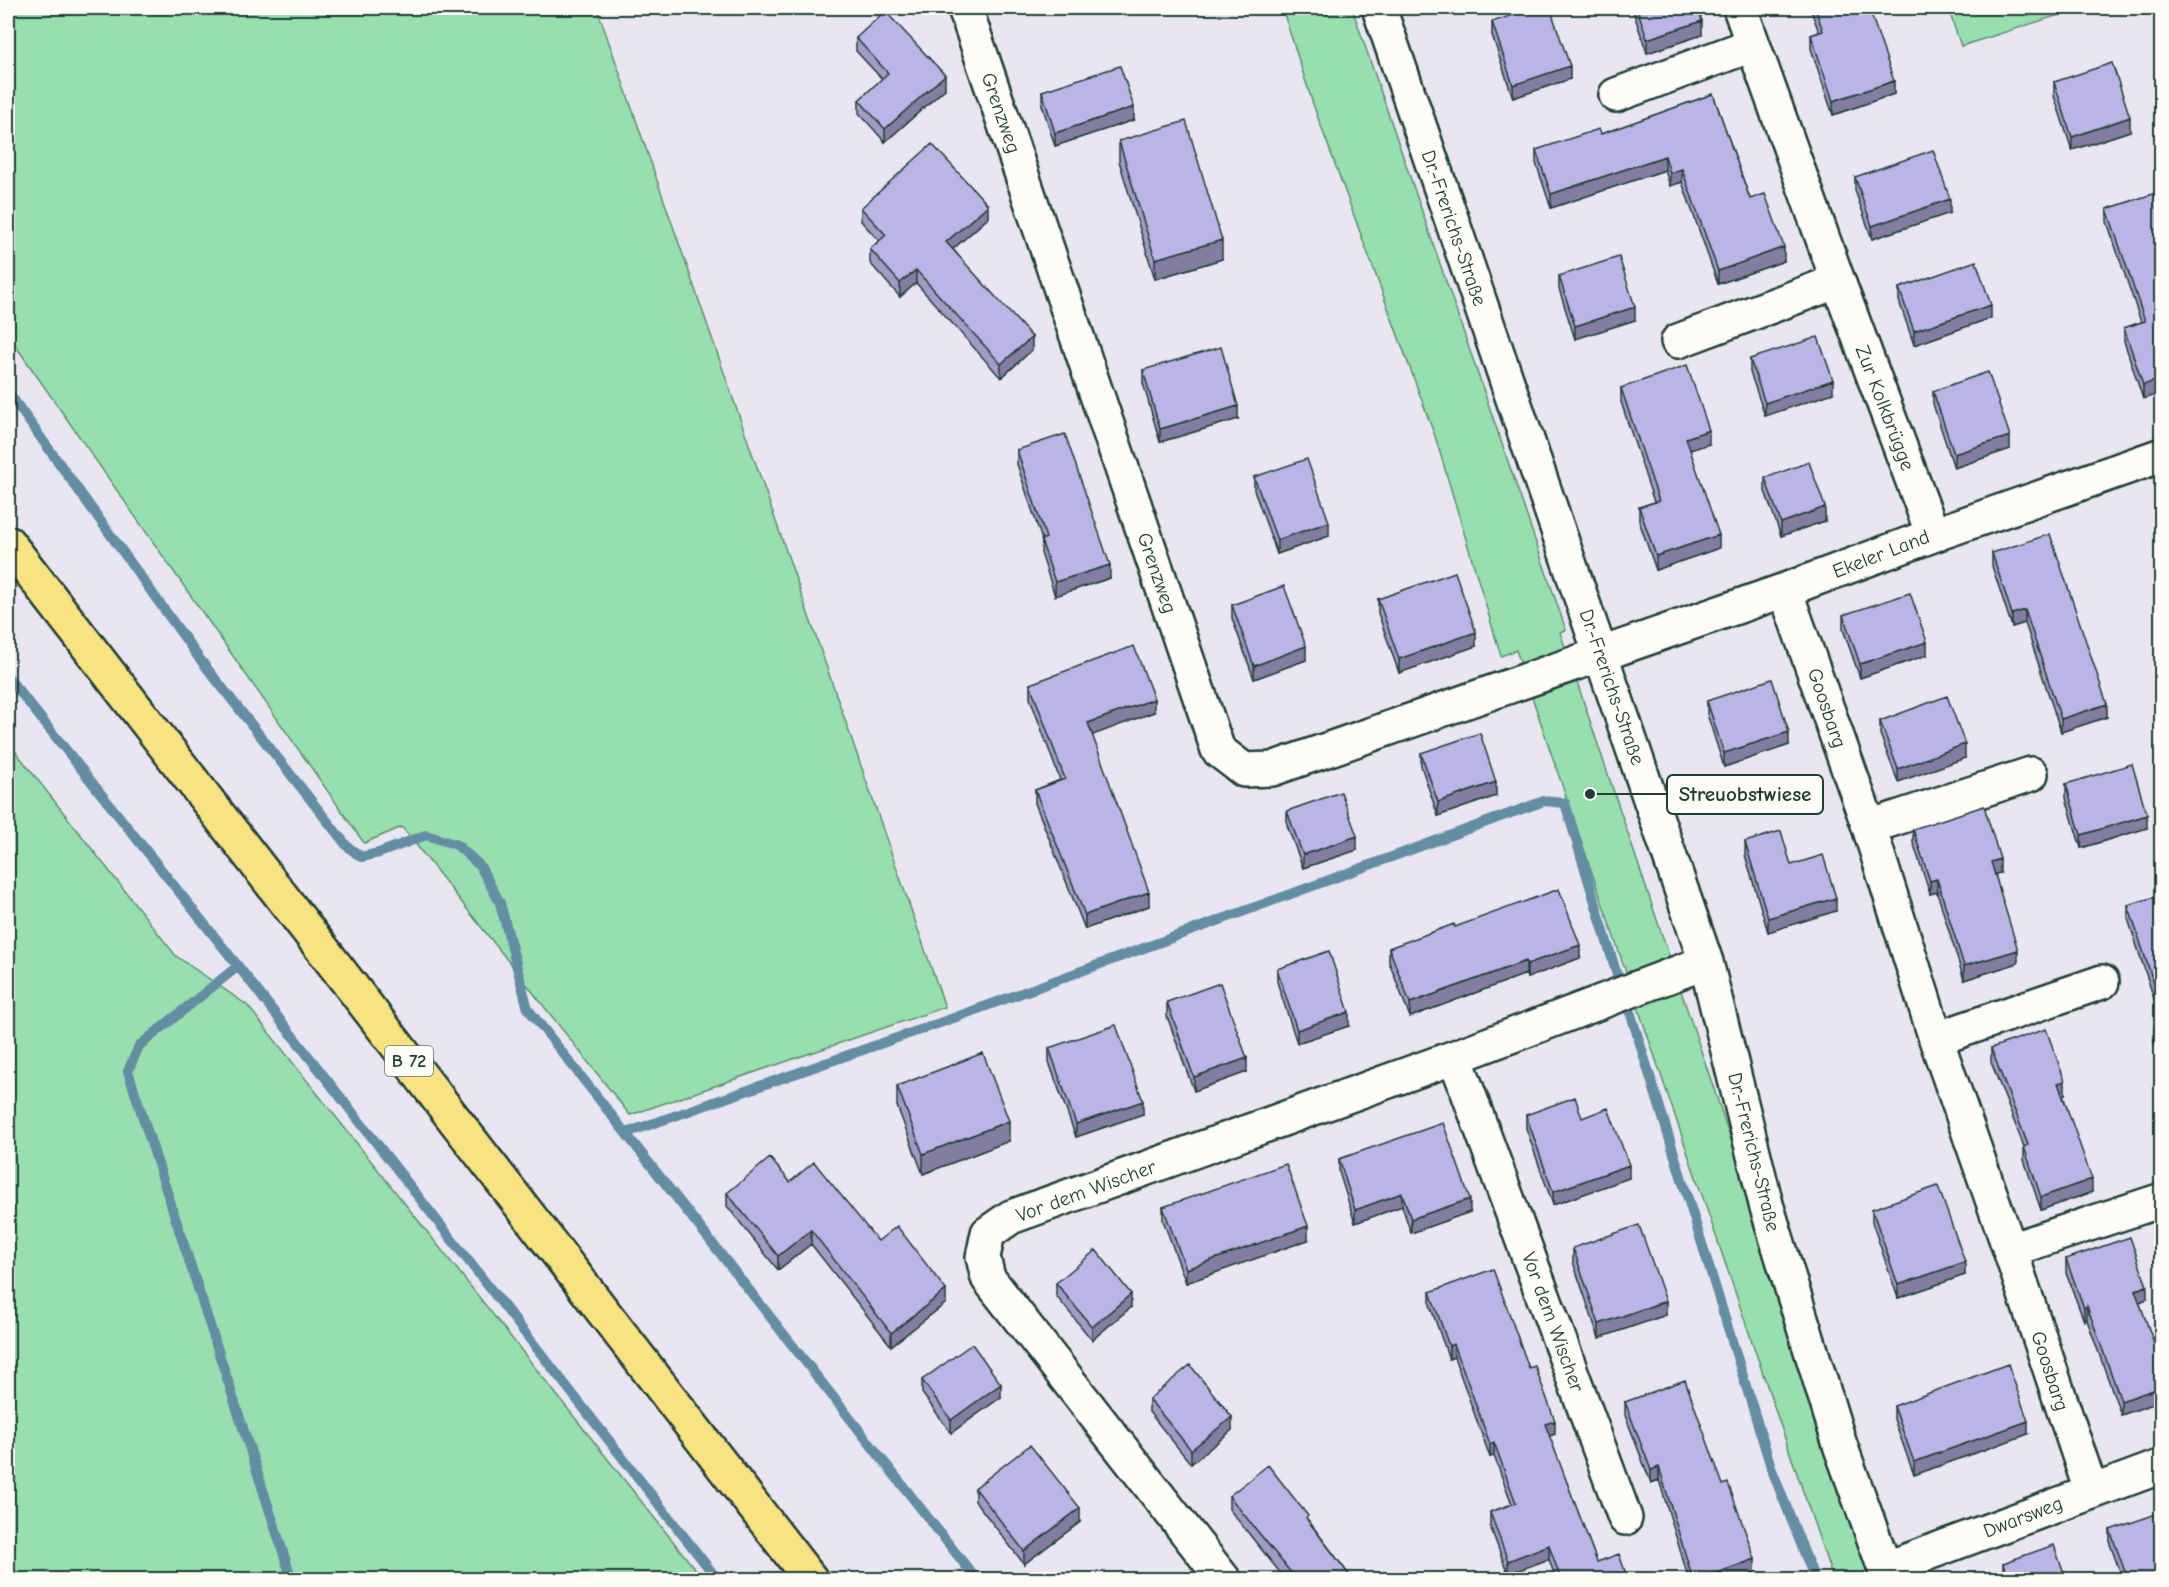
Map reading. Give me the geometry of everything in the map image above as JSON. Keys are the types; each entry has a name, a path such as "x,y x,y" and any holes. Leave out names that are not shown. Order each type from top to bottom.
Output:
{"main road":[{"name":"B 72","path":"8,543 812,1580"}],"street":[{"name":"Grenzweg","path":"965,8 1218,750 1244,770 1272,769 1601,654"},
{"name":"Dr.-Frerichs-Straße","path":"1379,8 1706,962 1766,1204 1840,1445 1887,1574"},
{"name":"Zur Kolkbrügge","path":"1740,8 1838,281 1933,535"},
{"path":"1616,95 1752,45"},
{"path":"1678,341 1838,281"},
{"name":"Ekeler Land","path":"1601,654 2162,455"},
{"name":"Goosbarg","path":"1785,590 1869,827 1936,1039 2091,1491"},
{"path":"1869,827 2031,774"},
{"name":"Vor dem Wischer","path":"1224,1580 988,1278 983,1257 988,1233 1011,1217 1455,1057 1706,962"},
{"path":"1936,1039 2102,982"},
{"name":"Vor dem Wischer","path":"1455,1057 1625,1518"},
{"path":"2010,1250 2162,1200"},
{"name":"Dwarsweg","path":"1887,1574 2091,1491 2162,1466"}],"green space":[{"path":"8,8 597,8 945,1007 630,1115 402,827 364,843 8,335"},
{"path":"1282,8 1352,8 1566,630 1560,632 1879,1579 1833,1579 1516,650 1501,656 1435,436 1314,107"},
{"path":"1948,8 2081,8 1961,46"},
{"path":"8,742 176,956 247,1005 703,1579 8,1579"}],"building":[{"path":"1534,8 1550,8 1570,66 1513,85 1492,22"},
{"path":"1637,8 1698,8 1702,21 1647,39"},
{"path":"1815,8 1869,8 1894,81 1833,101 1811,35 1823,31"},
{"path":"885,11 945,75 885,129 859,100 888,73 856,38"},
{"path":"2112,63 2130,117 2072,137 2054,82"},
{"path":"1120,66 1134,107 1055,133 1042,91"},
{"path":"1713,94 1750,199 1765,194 1784,247 1718,271 1682,169 1670,173 1665,156 1551,194 1536,150 1599,129 1601,134"},
{"path":"1186,121 1222,240 1155,259 1119,141"},
{"path":"932,144 988,205 946,242 1032,337 1001,364 916,270 900,283 870,249 886,235 861,208"},
{"path":"1933,150 1950,199 1872,226 1855,177"},
{"path":"2162,191 2162,379 2143,385 2124,328 2145,321 2107,209"},
{"path":"1619,257 1635,307 1575,326 1559,276"},
{"path":"1976,261 1991,305 1914,331 1899,288"},
{"path":"1818,337 1833,380 1765,403 1750,359"},
{"path":"1221,347 1238,406 1160,429 1143,370"},
{"path":"1687,365 1709,430 1686,438 1719,535 1656,556 1639,507 1659,501 1621,388"},
{"path":"1988,372 2010,436 1954,454 1933,391"},
{"path":"1065,434 1110,565 1055,582 1041,540 1046,538 1017,450"},
{"path":"1307,459 1329,522 1277,540 1254,477"},
{"path":"1809,462 1825,507 1781,523 1765,478"},
{"path":"2050,534 2107,704 2061,719 2025,610 2012,614 1992,553"},
{"path":"1455,572 1476,632 1399,659 1378,599"},
{"path":"1284,586 1306,646 1254,666 1232,605"},
{"path":"1910,593 1927,642 1860,664 1843,615"},
{"path":"1134,646 1154,699 1088,723 1149,892 1085,915 1035,790 1065,779 1030,684"},
{"path":"1772,679 1789,732 1724,753 1707,701"},
{"path":"1947,696 1965,744 1898,769 1880,721"},
{"path":"1480,733 1496,782 1438,802 1421,753"},
{"path":"2132,764 2147,815 2081,835 2066,784"},
{"path":"1341,792 1357,836 1303,855 1287,811"},
{"path":"1984,806 2000,859 1991,862 2018,950 1964,966 1937,879 1930,881 1913,829"},
{"path":"1781,831 1791,865 1823,855 1836,898 1768,918 1745,842"},
{"path":"1559,889 1580,945 1527,964 1526,961 1410,1003 1389,948 1454,924 1455,927"},
{"path":"2162,895 2162,1008 2128,905"},
{"path":"1329,951 1349,1012 1297,1030 1277,969"},
{"path":"1220,983 1247,1058 1194,1077 1167,1002"},
{"path":"2162,1014 2162,1048 2154,1029"},
{"path":"1116,1025 1143,1101 1076,1124 1049,1048"},
{"path":"2046,1029 2065,1081 2058,1083 2092,1179 2041,1197 2024,1147 2028,1145 1991,1048"},
{"path":"983,1053 1009,1121 923,1154 897,1086"},
{"path":"1575,1097 1582,1118 1608,1108 1629,1165 1553,1192 1526,1115"},
{"path":"1443,1123 1470,1199 1411,1219 1402,1193 1355,1210 1339,1159"},
{"path":"770,1158 790,1182 814,1162 878,1241 897,1226 946,1290 891,1333 811,1230 778,1256 727,1193"},
{"path":"1286,1164 1308,1226 1186,1269 1163,1207"},
{"path":"1938,1186 1965,1262 1898,1285 1872,1209"},
{"path":"1639,1225 1666,1301 1599,1324 1573,1248"},
{"path":"2130,1237 2147,1286 2135,1290 2162,1366 2162,1387 2121,1401 2087,1306 2084,1308 2066,1259"},
{"path":"1096,1250 1131,1294 1092,1327 1056,1283"},
{"path":"1493,1269 1529,1368 1535,1366 1555,1421 1545,1424 1597,1562 1619,1554 1628,1580 1561,1580 1549,1545 1508,1561 1490,1512 1516,1503 1494,1442 1490,1444 1454,1344 1449,1346 1430,1292"},
{"path":"972,1344 1001,1384 951,1420 922,1380"},
{"path":"2008,1364 2028,1421 1914,1462 1894,1406"},
{"path":"1190,1365 1232,1417 1191,1450 1149,1399"},
{"path":"1685,1380 1723,1485 1728,1483 1755,1559 1698,1580 1693,1580 1659,1467 1651,1470 1625,1402"},
{"path":"1030,1445 1080,1508 1024,1551 975,1488"},
{"path":"1268,1465 1308,1516 1306,1518 1353,1580 1297,1580 1229,1496"},
{"path":"2162,1512 2162,1580 2128,1580 2110,1530"},
{"path":"2054,1545 2066,1580 2009,1580 2003,1563"}],"waterway":[{"path":"8,392 199,658 347,846 361,857 379,853 426,835 457,845 480,866 500,903 528,1009 977,1580"},
{"path":"8,677 238,966 139,1046 128,1071 292,1580"},
{"path":"626,1133 948,1020 1544,801 1565,803 1617,975"},
{"path":"238,966 718,1580"},
{"path":"1628,1005 1772,1470 1815,1580"}],"place":[{"name":"Streuobstwiese","path":"1590,794"}]}
